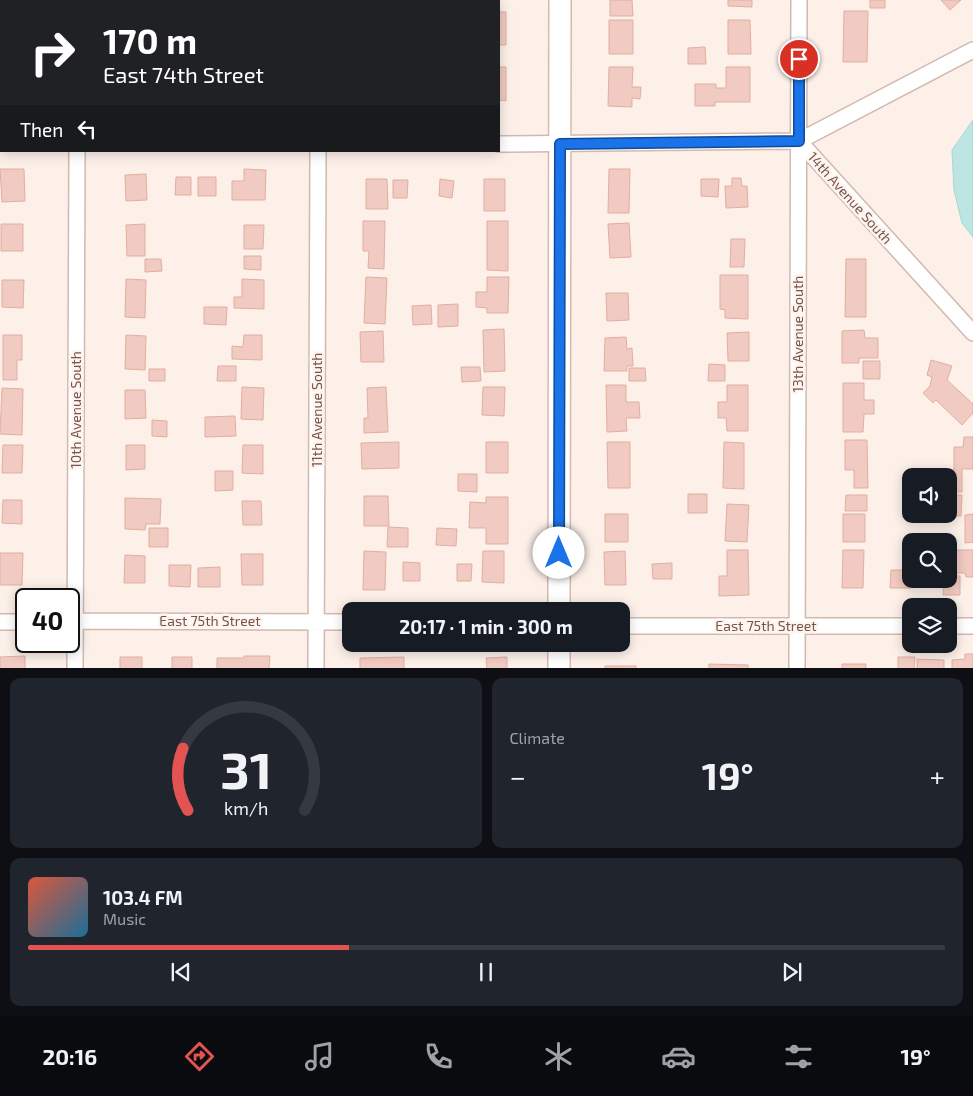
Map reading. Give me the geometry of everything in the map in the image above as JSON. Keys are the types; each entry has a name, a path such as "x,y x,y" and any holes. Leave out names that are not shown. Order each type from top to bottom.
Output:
{"street":[{"path":"559,602 560,0"},
{"name":"13th Avenue South","path":"797,668 799,0"},
{"name":"14th Avenue South","path":"973,50 799,141 973,333"},
{"path":"500,144 799,141"},
{"name":"10th Avenue South","path":"72,588 76,152"},
{"name":"11th Avenue South","path":"316,668 318,152"},
{"name":"East 75th Street","path":"80,621 342,622"},
{"path":"0,622 15,622"},
{"name":"East 75th Street","path":"630,626 902,626"},
{"path":"957,626 973,626"},
{"path":"559,652 559,668"},
{"name":"10th Avenue South","path":"74,653 75,668"}],"water":[{"path":"973,120 973,237 962,223 954,190 952,150"}],"building":[{"path":"610,0 632,0 633,16 610,16"},
{"path":"728,0 752,0 752,7 728,6"},
{"path":"870,0 885,0 885,8 870,8"},
{"path":"941,0 961,0 950,10"},
{"path":"844,11 868,11 867,62 843,62"},
{"path":"500,12 506,12 506,45 500,45"},
{"path":"609,20 633,20 633,54 609,54"},
{"path":"728,20 750,20 751,54 728,54"},
{"path":"705,47 706,64 688,64 688,48"},
{"path":"500,67 506,67 506,101 500,100"},
{"path":"609,67 633,67 632,87 641,87 640,99 632,98 632,107 608,106"},
{"path":"726,67 750,67 750,102 715,102 715,106 695,106 695,84 716,84 716,88 726,88"},
{"path":"0,169 24,169 25,201 2,202"},
{"path":"244,169 266,170 265,200 232,200 232,181 244,181"},
{"path":"609,169 630,169 629,213 608,213"},
{"path":"146,174 147,200 126,201 125,175"},
{"path":"176,177 191,177 191,195 175,195"},
{"path":"198,177 216,177 216,196 198,196"},
{"path":"732,178 741,178 742,186 747,186 748,207 726,208 725,186 732,186"},
{"path":"366,179 387,179 388,209 366,209"},
{"path":"440,179 454,181 452,198 439,196"},
{"path":"484,179 505,179 505,211 484,211"},
{"path":"701,179 719,179 718,197 701,196"},
{"path":"393,180 408,180 407,198 393,198"},
{"path":"363,221 385,221 384,269 368,268 369,251 363,251"},
{"path":"487,221 508,221 508,271 487,270"},
{"path":"629,223 631,257 610,258 608,224"},
{"path":"1,224 23,224 23,251 1,251"},
{"path":"145,224 145,256 127,256 126,225"},
{"path":"244,225 264,225 263,249 244,249"},
{"path":"731,239 745,239 744,267 730,267"},
{"path":"244,256 261,256 261,270 244,269"},
{"path":"145,259 161,259 162,271 145,272"},
{"path":"846,259 866,259 866,317 845,317"},
{"path":"720,275 748,275 748,319 725,318 725,310 720,309"},
{"path":"366,277 387,278 385,324 364,323"},
{"path":"487,277 509,277 508,313 487,313 487,308 476,307 476,292 487,292"},
{"path":"126,279 146,280 145,318 125,317"},
{"path":"242,279 264,280 264,309 234,308 234,297 242,297"},
{"path":"2,280 24,280 23,308 2,307"},
{"path":"606,293 628,293 629,320 607,321"},
{"path":"458,304 458,326 438,327 438,305"},
{"path":"431,305 432,324 413,325 412,306"},
{"path":"204,307 227,307 226,325 204,324"},
{"path":"504,329 505,371 484,372 483,330"},
{"path":"864,330 865,338 878,338 878,358 859,358 859,363 842,363 842,331"},
{"path":"383,331 384,362 361,362 360,332"},
{"path":"749,332 749,361 728,361 727,333"},
{"path":"3,335 22,335 22,360 17,360 17,380 3,380"},
{"path":"126,335 146,336 145,370 125,369"},
{"path":"244,335 262,335 262,360 232,359 232,346 243,347"},
{"path":"626,337 627,349 632,348 633,366 627,366 627,371 604,371 605,338"},
{"path":"931,360 952,366 947,380 973,404 973,413 962,425 936,400 933,403 923,393 930,386 932,377 927,375"},
{"path":"863,361 880,361 880,379 863,379"},
{"path":"709,364 725,365 725,381 708,381"},
{"path":"218,366 236,366 236,381 217,381"},
{"path":"461,367 480,367 481,381 462,382"},
{"path":"629,368 645,368 646,381 629,381"},
{"path":"149,369 165,369 165,381 149,381"},
{"path":"843,383 864,383 864,400 874,400 874,414 864,414 863,432 843,432"},
{"path":"606,385 626,385 626,402 639,402 640,418 626,418 627,431 607,432"},
{"path":"727,385 748,385 748,431 727,431 726,418 718,418 718,402 727,402"},
{"path":"242,387 264,388 263,420 241,419"},
{"path":"386,387 388,432 364,433 364,418 368,418 367,388"},
{"path":"483,387 505,387 504,416 482,415"},
{"path":"2,388 23,389 22,435 0,434"},
{"path":"125,390 145,390 146,418 125,419"},
{"path":"235,416 236,436 205,437 205,417"},
{"path":"152,420 167,421 167,437 152,436"},
{"path":"964,437 973,437 973,469 962,469 962,492 957,492 957,468 954,468 954,447 963,447"},
{"path":"845,440 867,440 868,488 854,488 854,470 845,470"},
{"path":"399,442 399,468 362,469 361,443"},
{"path":"486,442 508,442 508,473 486,473"},
{"path":"607,442 630,442 630,488 608,488"},
{"path":"724,442 744,443 744,489 723,488"},
{"path":"3,445 23,445 22,473 2,473"},
{"path":"126,445 145,445 145,469 126,470"},
{"path":"243,445 263,445 263,474 242,473"},
{"path":"215,471 233,471 233,490 215,491"},
{"path":"458,474 477,474 477,492 458,491"},
{"path":"688,494 707,494 707,513 688,513"},
{"path":"846,495 867,495 867,511 845,511"},
{"path":"957,495 962,495 961,516 957,516"},
{"path":"364,496 388,496 389,526 364,526"},
{"path":"486,497 508,497 508,544 486,544 486,528 469,528 470,502 486,503"},
{"path":"125,498 161,499 160,524 146,524 145,530 125,529"},
{"path":"3,500 22,500 22,524 2,523"},
{"path":"242,501 261,501 262,525 243,525"},
{"path":"727,504 749,505 747,542 725,541"},
{"path":"605,514 628,514 628,542 605,542"},
{"path":"843,514 865,514 865,542 843,542"},
{"path":"973,514 973,542 965,543 965,515"},
{"path":"388,527 408,528 408,547 387,547"},
{"path":"149,528 168,528 168,547 149,547"},
{"path":"437,528 457,529 456,546 436,545"},
{"path":"727,550 748,550 749,595 719,596 719,576 727,576"},
{"path":"843,550 864,550 863,588 842,588"},
{"path":"957,550 973,550 973,577 966,577 965,573 957,573"},
{"path":"364,551 386,552 385,590 363,590"},
{"path":"483,551 504,551 504,583 482,582"},
{"path":"625,551 626,585 605,585 604,552"},
{"path":"0,553 23,553 22,585 0,585"},
{"path":"241,554 263,554 263,585 242,585"},
{"path":"125,555 145,556 145,583 124,583"},
{"path":"403,562 420,563 420,581 403,581"},
{"path":"672,563 672,579 653,579 652,564"},
{"path":"457,564 472,564 471,581 457,581"},
{"path":"169,565 191,565 190,587 169,586"},
{"path":"220,567 220,587 198,587 198,568"},
{"path":"891,570 902,570 902,588 890,588"},
{"path":"957,576 960,576 960,595 943,595 943,588 957,588"},
{"path":"965,654 973,654 973,668 952,668 952,660 965,659"},
{"path":"25,656 25,668 0,668 0,657"},
{"path":"244,656 270,656 269,668 217,668 217,658 244,658"},
{"path":"120,657 142,657 142,668 120,668"},
{"path":"172,657 192,657 192,668 172,668"},
{"path":"404,657 404,668 360,668 360,658"},
{"path":"507,657 507,668 487,668 486,658"},
{"path":"898,657 915,657 914,668 898,668"},
{"path":"917,659 944,660 944,668 917,668"},
{"path":"709,664 748,665 748,668 709,668"},
{"path":"842,664 866,664 866,668 842,668"},
{"path":"605,666 636,666 636,668 605,668"}],"route":[{"path":"559,553 560,144 799,141 799,59"}]}
